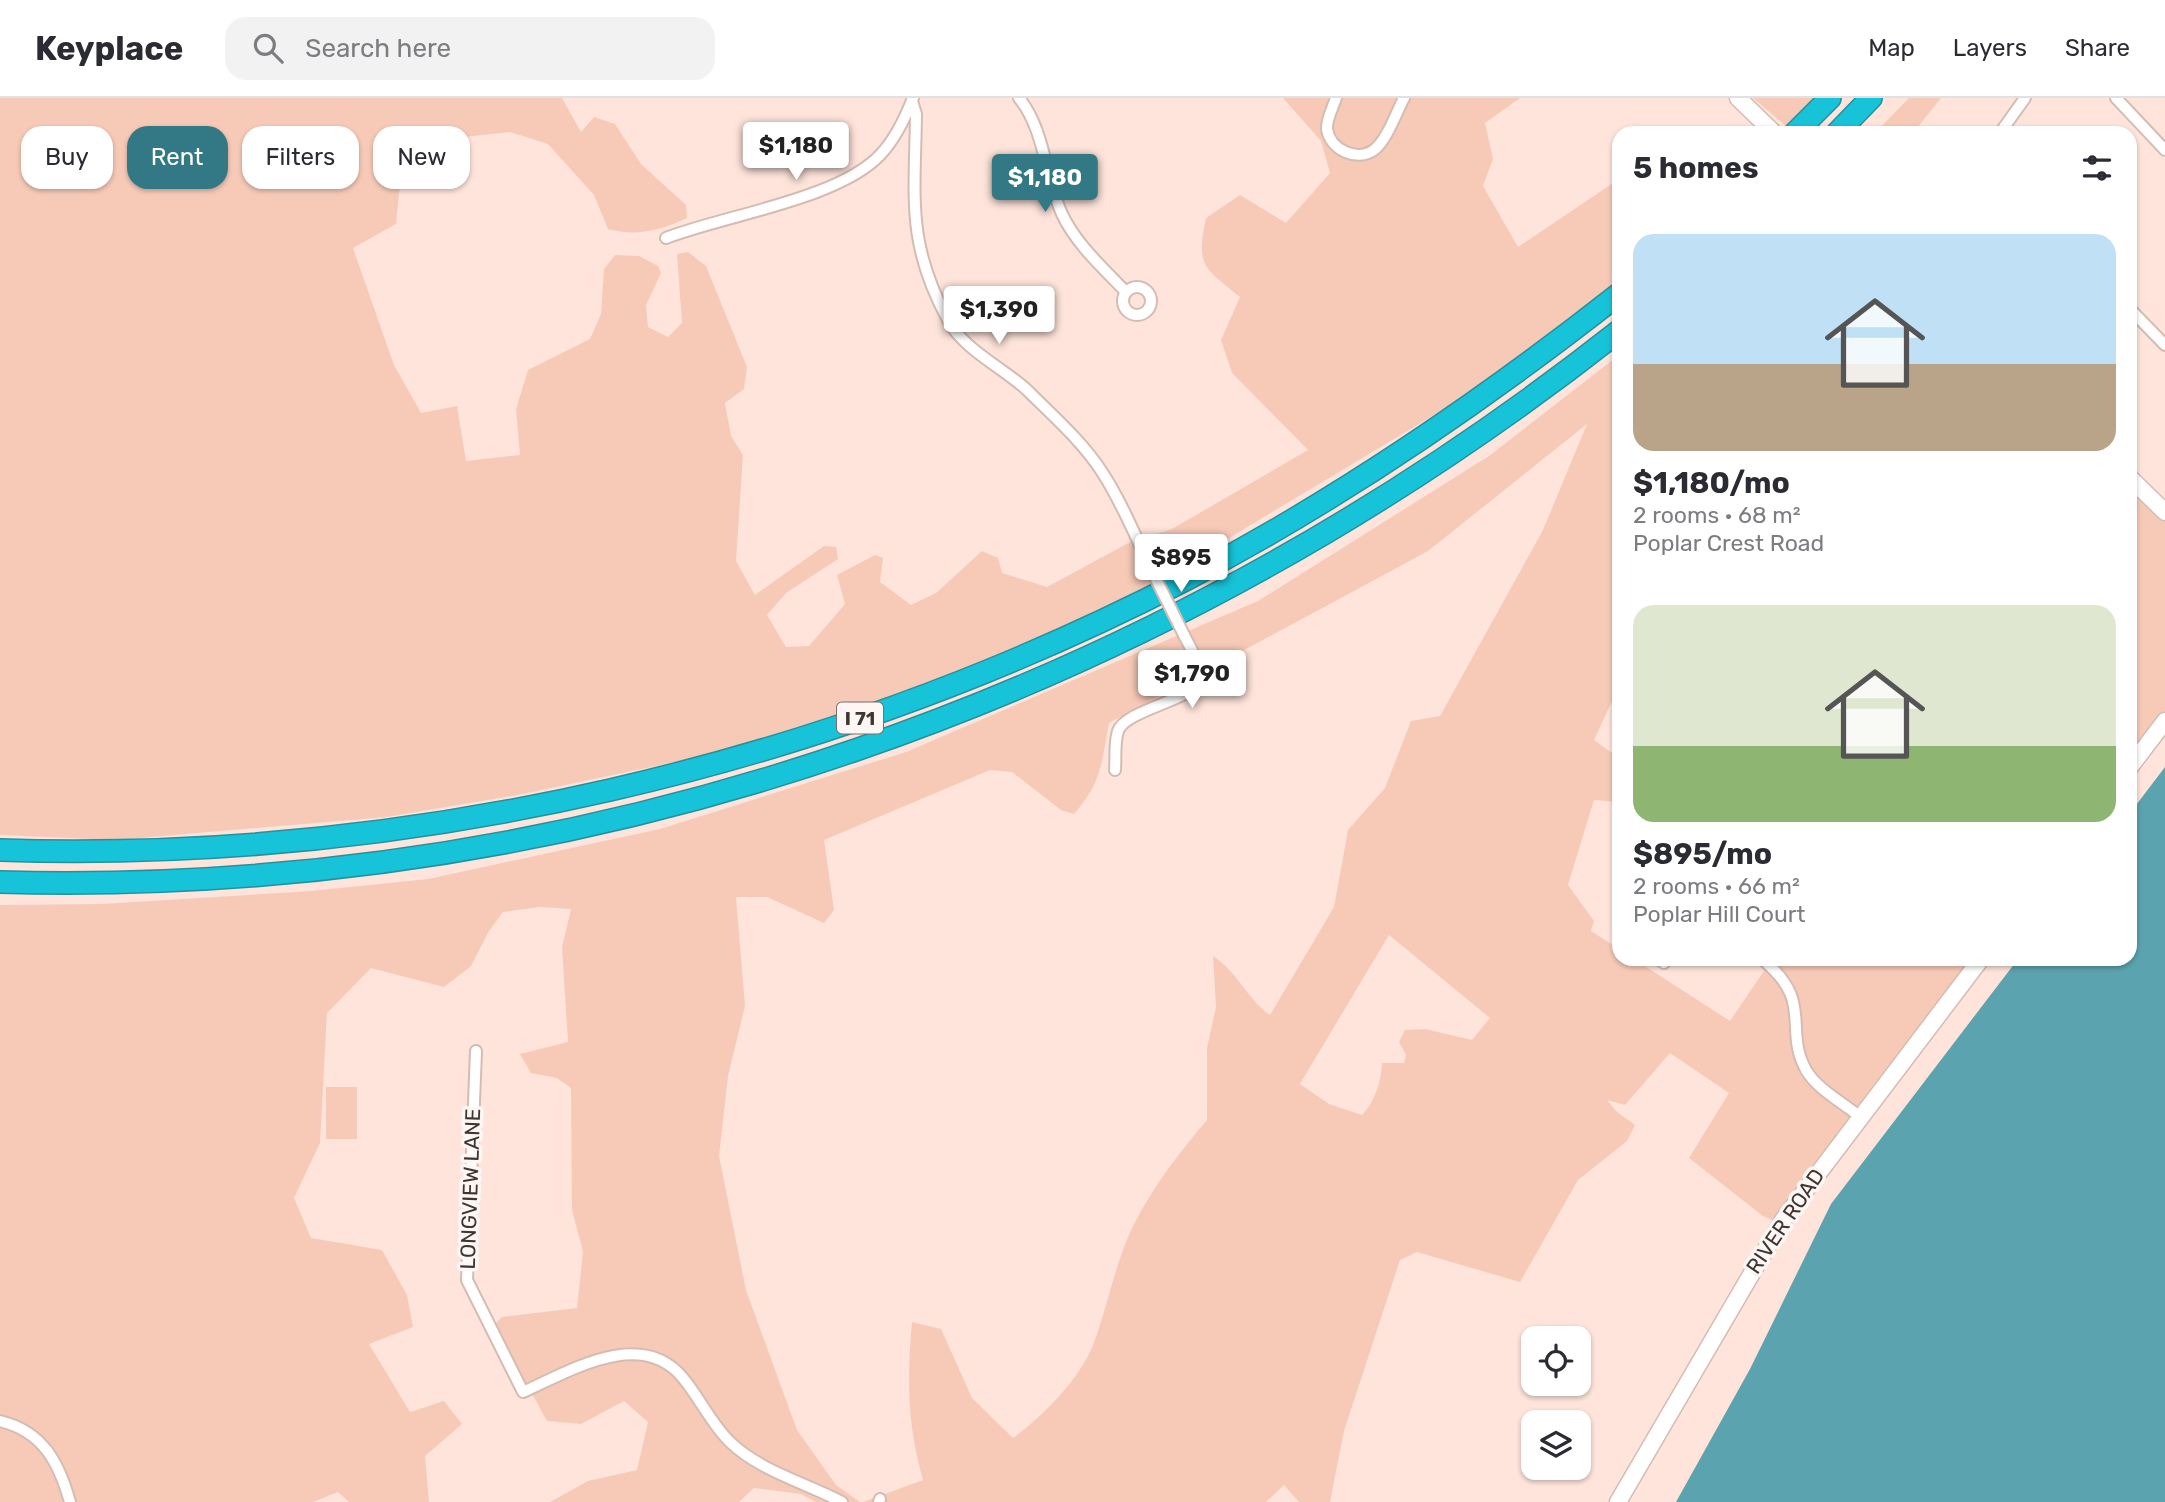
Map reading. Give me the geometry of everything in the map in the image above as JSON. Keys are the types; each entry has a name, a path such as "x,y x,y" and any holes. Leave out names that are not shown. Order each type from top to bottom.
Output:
{"highway":[{"path":"1802,126 1830,98"},
{"path":"1844,126 1871,98"},
{"name":"I 71","path":"0,850 229,846 414,826 524,808 625,787 705,766 855,720 1023,656 1205,569 1406,450 1536,359 1612,299"},
{"name":"I 71","path":"0,882 200,880 441,855 540,837 666,809 880,742 1060,671 1231,588 1314,542 1435,466 1534,397 1612,336"}],"street":[{"path":"1019,98 1037,133 1061,213 1079,241 1126,292"},
{"path":"1336,98 1328,133 1337,148 1360,155 1376,148 1404,98"},
{"path":"1738,98 1767,126"},
{"path":"2005,126 2025,98"},
{"path":"2116,98 2165,150"},
{"path":"666,238 830,186 879,157 913,99"},
{"path":"913,99 916,114 912,197 915,227 926,271 948,321 964,341 1022,385 1101,469 1204,674 1204,681 1188,694 1124,722 1117,734 1115,771"},
{"path":"2137,316 2165,345"},
{"path":"2137,485 2165,512"},
{"path":"2137,758 2165,721"},
{"path":"1769,966 1781,978 1797,1007 1799,1040 1807,1072 1859,1116"},
{"name":"RIVER ROAD","path":"1618,1502 1783,1220 1859,1116 1976,966"},
{"name":"LONGVIEW LANE","path":"476,1051 467,1280 523,1392 602,1359 632,1354 659,1357 681,1374 729,1441 749,1457 842,1502"},
{"path":"0,1421 13,1424 38,1440 61,1469 70,1502"}],"shaded area":[{"path":"0,98 562,98 581,132 594,117 615,124 641,164 686,205 687,218 648,231 608,229 594,195 548,144 510,132 470,136 470,126 373,126 373,189 400,189 396,224 353,248 394,365 421,413 457,406 466,461 520,455 516,409 528,370 590,339 601,314 604,269 615,255 639,256 658,266 661,273 646,305 648,327 668,337 682,323 677,254 688,252 706,266 747,367 744,389 725,403 731,436 743,455 736,561 755,595 824,546 836,547 838,559 786,593 767,615 786,647 809,646 845,604 837,575 875,555 883,558 880,582 911,605 936,593 982,551 998,558 1002,573 1047,587 1132,541 1155,585 932,684 708,755 518,795 387,817 116,840 0,835"},
{"path":"1283,98 1520,98 1485,123 1493,159 1483,186 1518,247 1612,184 1612,285 1484,385 1164,577 1143,538 1172,529 1308,450 1232,373 1221,340 1240,297 1210,271 1205,264 1202,246 1206,218 1240,195 1286,223 1330,173 1321,141"},
{"path":"1753,98 1814,98 1786,126"},
{"path":"1909,98 1941,98 1919,126 1882,126"},
{"path":"1612,360 1612,701 1594,740 1612,753 1612,801 1594,800 1568,885 1594,921 1591,931 1612,944 1612,966 1645,966 1730,1021 1767,966 1966,966 1821,1155 1779,1218 1774,1221 1763,1216 1689,1158 1729,1093 1670,1053 1625,1105 1607,1100 1617,1112 1635,1125 1627,1141 1578,1180 1520,1282 1417,1252 1400,1260 1344,1431 1330,1502 1299,1502 1284,1485 1266,1502 863,1502 923,1480 911,1421 909,1364 912,1322 941,1329 972,1398 1013,1438 1048,1408 1079,1371 1093,1345 1134,1224 1167,1170 1207,1120 1207,1048 1216,1007 1213,956 1229,969 1254,1001 1270,1015 1334,907 1348,830 1385,788 1411,721 1440,716 1543,530 1587,424 1428,551 1109,723 1096,781 1074,814 1061,810 1012,772 990,770 824,840 834,910 824,923 767,897 736,897 745,1006 728,1076 719,1156 746,1290 797,1430 836,1485 860,1502 816,1502 801,1494 754,1488 739,1502 550,1502 588,1481 637,1470 648,1422 624,1401 581,1424 547,1421 494,1325 502,1317 577,1308 583,1252 572,1210 571,1088 557,1078 531,1073 520,1054 568,1042 562,947 571,909 540,907 503,912 489,931 471,966 444,987 371,968 327,1013 320,1143 294,1198 311,1238 382,1250 407,1295 413,1327 369,1344 410,1412 444,1401 462,1424 425,1456 429,1502 349,1502 338,1492 313,1502 0,1502 0,905 102,904 311,891 428,879 660,829 906,752 1258,601 1489,456","holes":["1389,935 1490,1018 1472,1040 1425,1029 1405,1030 1399,1042 1406,1055 1404,1063 1382,1063 1376,1091 1362,1115 1329,1104 1300,1084"]},
{"path":"2137,494 2165,522 2165,713 2137,748"},
{"path":"326,1087 357,1087 357,1139 326,1139"}],"water":[{"path":"2165,767 2165,1502 1676,1502 1750,1369 1831,1204 2013,966 2137,966 2137,804"}]}
